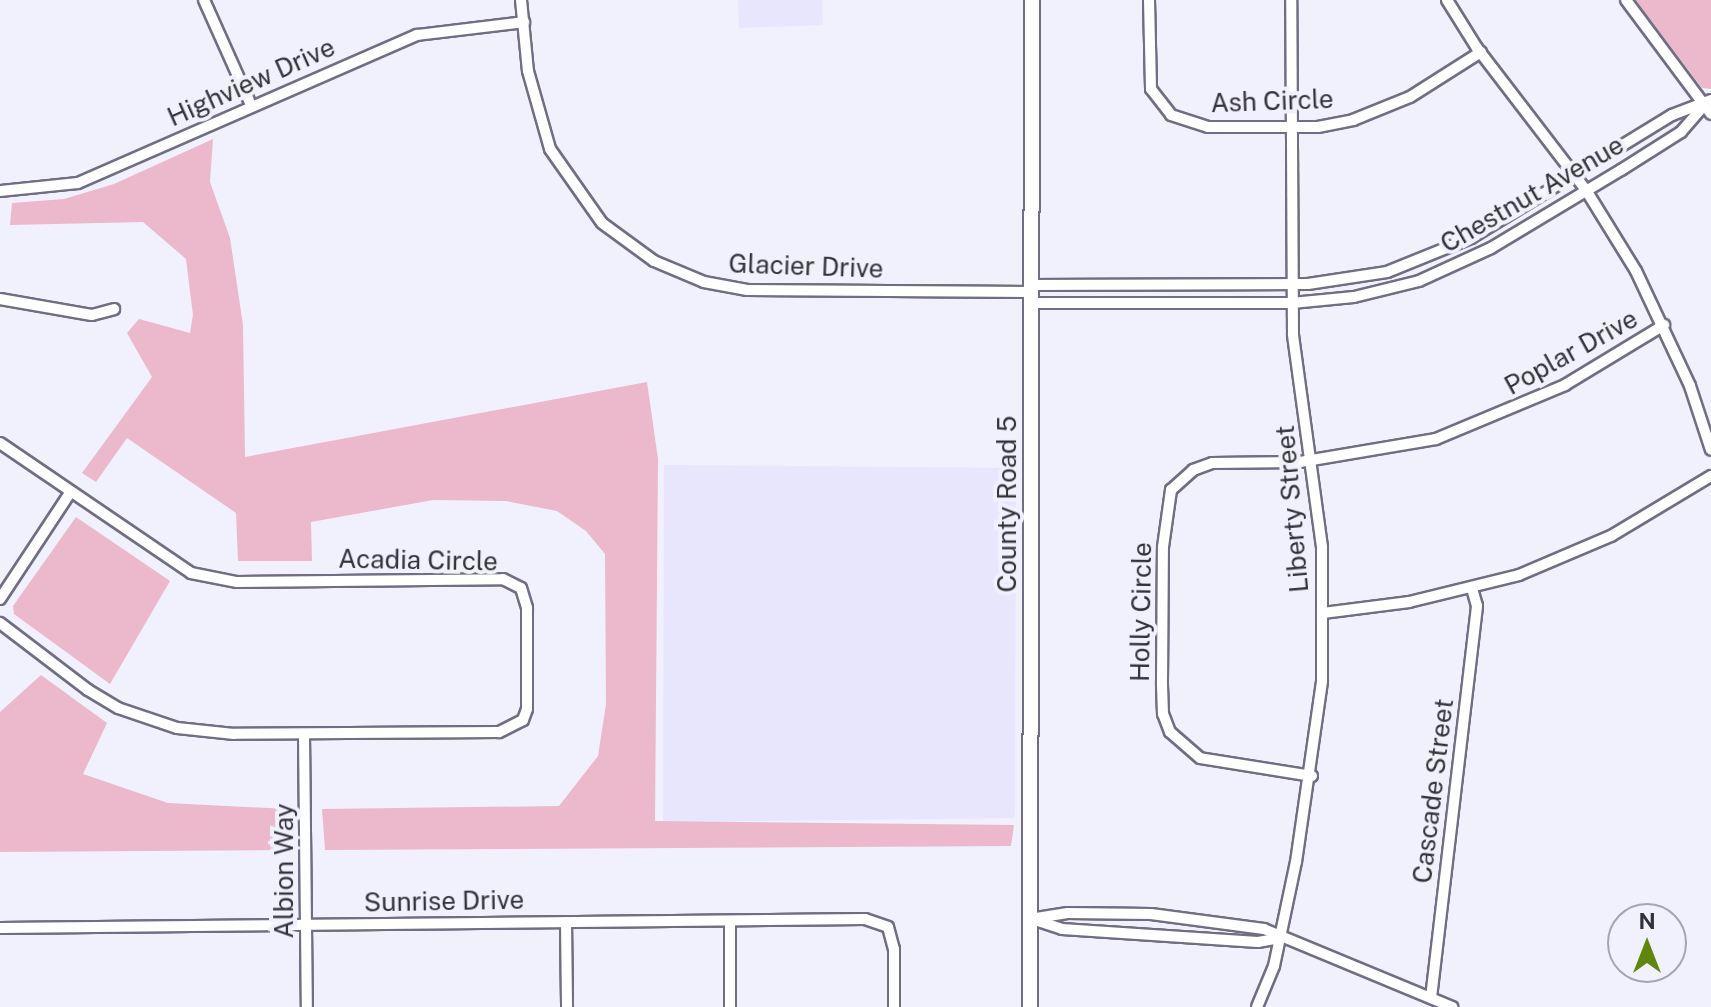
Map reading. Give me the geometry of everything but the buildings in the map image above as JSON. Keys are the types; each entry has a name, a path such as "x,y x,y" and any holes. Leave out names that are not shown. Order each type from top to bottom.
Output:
{"street":[{"path":"204,0 251,105"},
{"name":"Glacier Drive","path":"521,0 536,111 563,174 602,223 654,261 704,282 747,290 1030,293"},
{"name":"County Road 5","path":"1030,1007 1032,0"},
{"name":"Ash Circle","path":"1149,0 1151,89 1171,115 1208,127 1318,127 1383,110 1481,52"},
{"name":"Liberty Street","path":"1257,1007 1280,938 1312,776 1323,613 1313,461 1292,303 1291,0"},
{"path":"1447,0 1481,52 1586,190 1664,325 1711,450"},
{"path":"1626,0 1709,106"},
{"name":"Highview Drive","path":"0,191 78,183 417,35 524,22"},
{"name":"Chestnut Avenue","path":"1030,293 1292,284 1360,277 1413,263 1471,238 1672,115 1709,106"},
{"name":"Chestnut Avenue","path":"1030,293 1292,303 1354,297 1419,281 1491,248 1681,132 1709,106"},
{"path":"0,299 92,315 114,309"},
{"name":"Poplar Drive","path":"1313,461 1436,439 1500,416 1565,385 1664,325"},
{"name":"Acadia Circle","path":"0,443 171,562 212,579 503,579 521,588 527,608 527,709 513,727 499,732 208,733 145,719 88,690 0,623"},
{"name":"Holly Circle","path":"1312,776 1200,758 1181,747 1163,714 1162,682 1163,547 1171,490 1193,470 1212,463 1313,461"},
{"path":"1323,613 1472,589 1611,536 1711,476"},
{"path":"0,599 70,493"},
{"name":"Cascade Street","path":"1431,998 1477,606 1472,589"},
{"name":"Albion Way","path":"304,735 307,1007"},
{"path":"1030,919 1068,913 1189,916 1264,929 1452,1007"},
{"name":"Sunrise Drive","path":"0,928 865,919 888,927 894,949 894,1007"},
{"path":"1030,919 1062,929 1258,942 1280,938"},
{"path":"730,921 730,1007"},
{"path":"566,922 567,1007"}],"shaded area":[{"path":"738,0 822,0 823,25 739,28"},
{"path":"1635,0 1711,0 1711,89 1702,88"},
{"path":"213,139 210,182 230,238 243,325 245,457 647,382 658,459 655,821 1014,825 1011,846 325,850 322,809 559,806 598,756 606,704 605,554 586,531 557,511 506,501 433,500 311,522 312,561 238,561 236,513 127,438 96,482 82,473 152,377 127,333 139,319 190,333 193,315 186,259 143,222 10,225 12,203 64,199 114,184"},
{"path":"664,465 1016,468 1015,818 663,822"},
{"path":"76,517 170,581 110,684 14,614 13,606"},
{"path":"41,675 107,723 83,774 168,803 287,809 287,850 0,852 0,712"}]}
